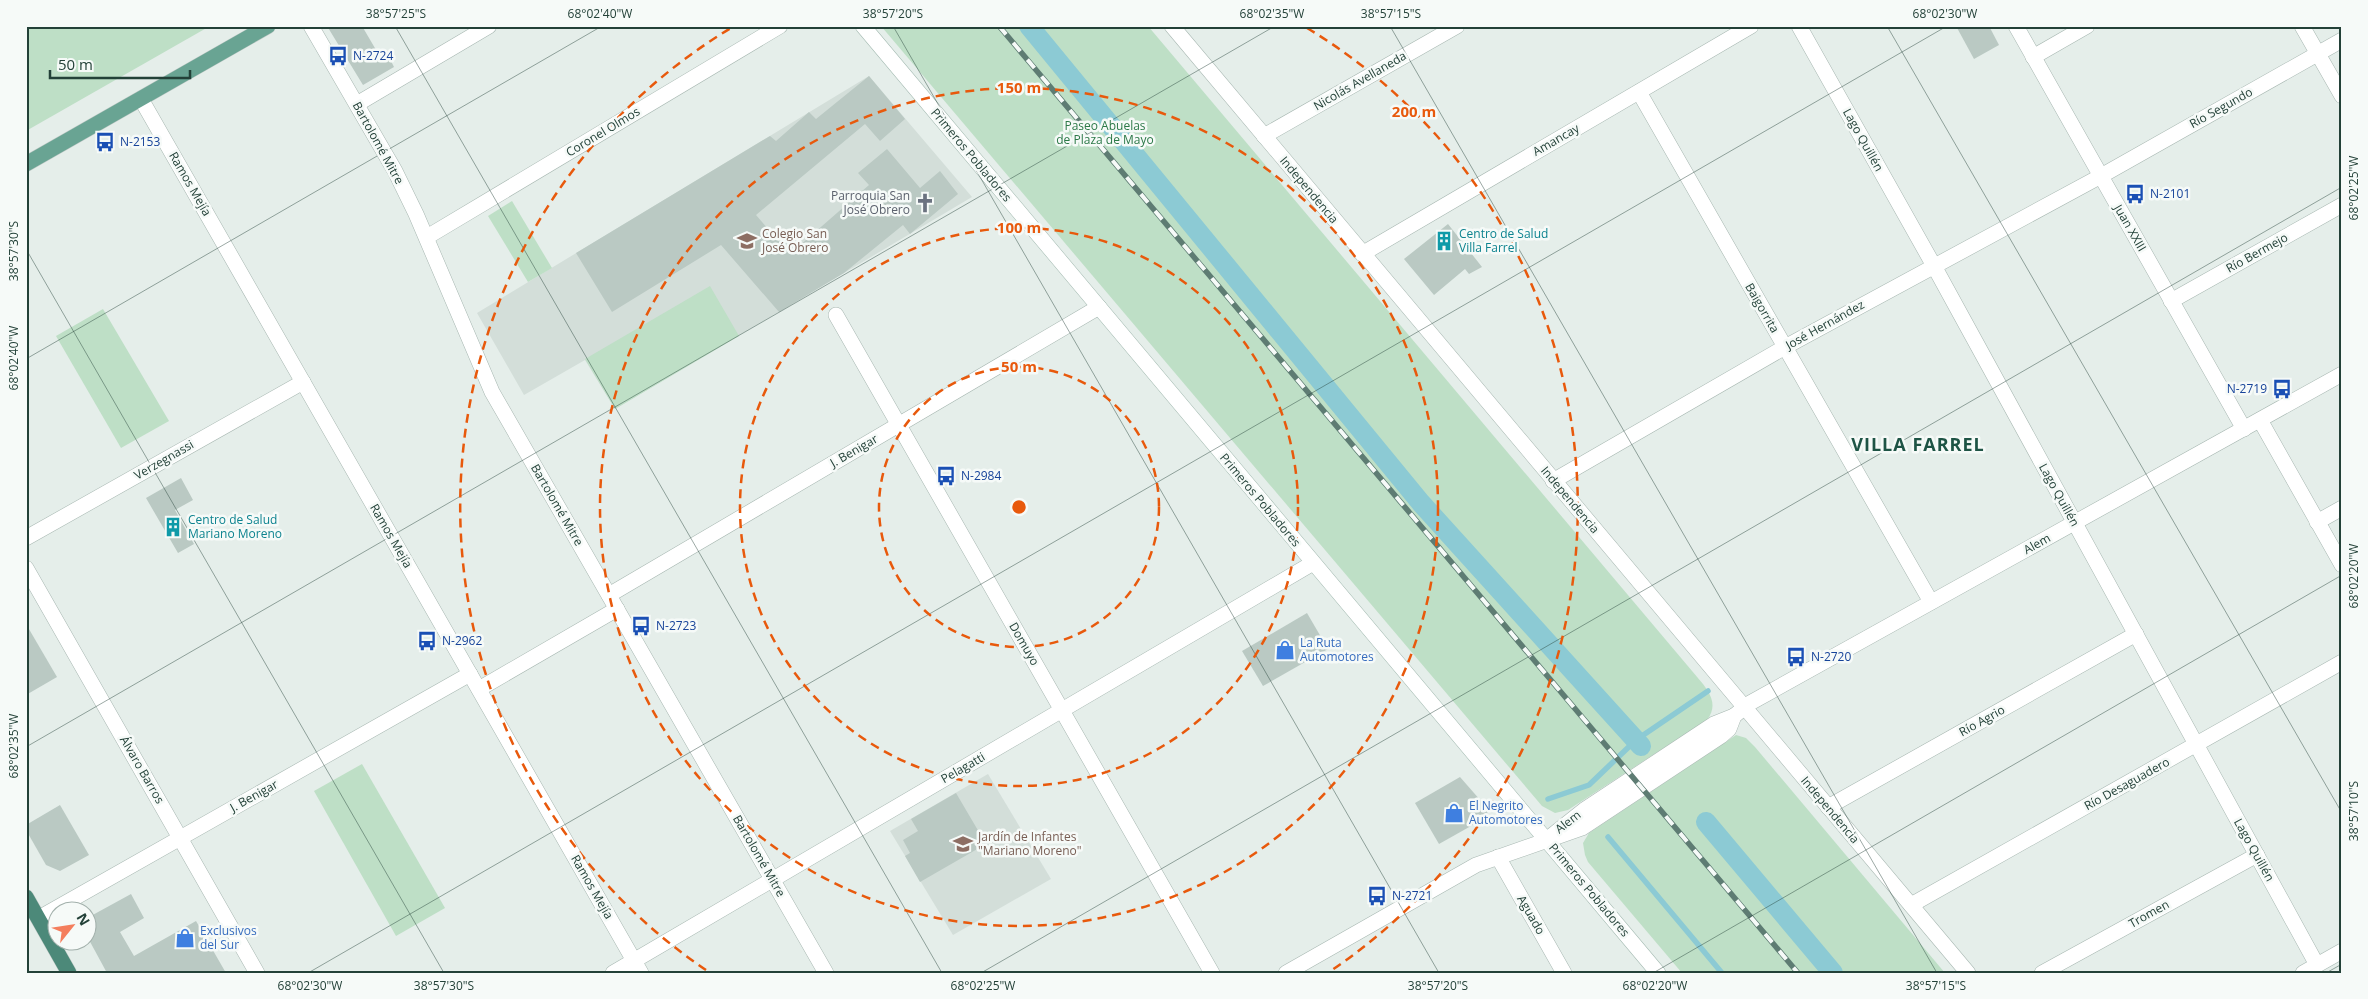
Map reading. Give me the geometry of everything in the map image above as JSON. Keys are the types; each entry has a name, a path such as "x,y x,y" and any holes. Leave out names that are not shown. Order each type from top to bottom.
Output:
{"highway":[{"path":"26,897 69,973"}],"main road":[{"path":"26,164 268,26"}],"street":[{"name":"Bartolomé Mitre","path":"311,26 395,171 427,238 484,376 826,973"},
{"path":"357,104 489,26"},
{"name":"Coronel Olmos","path":"427,238 780,26"},
{"name":"Primeros Pobladores","path":"863,26 1658,973"},
{"name":"Independencia","path":"1172,26 1553,481 1739,711 1828,807 1968,973"},
{"name":"Nicolás Avellaneda","path":"1264,136 1456,26"},
{"name":"Amancay","path":"1362,254 1750,26"},
{"name":"Lago Quillén","path":"1799,26 1934,266 2317,964"},
{"name":"Juan XXIII","path":"2016,26 2244,429"},
{"path":"2033,57 2087,26"},
{"path":"2302,26 2342,96"},
{"name":"Río Segundo","path":"2100,176 2342,40"},
{"name":"Baigorrita","path":"1639,92 1931,602"},
{"name":"Ramos Mejía","path":"141,99 637,967"},
{"name":"José Hernández","path":"1553,481 1784,347 2100,176"},
{"name":"Río Bermejo","path":"2171,301 2342,205"},
{"name":"J. Benigar","path":"609,595 1099,307"},
{"name":"Domuyo","path":"836,315 1212,973"},
{"name":"Alem","path":"1286,973 1466,870 1546,840 1584,810 1714,724 2342,374"},
{"name":"Verzegnassi","path":"26,538 303,382"},
{"path":"2260,420 2342,565"},
{"path":"2318,522 2342,508"},
{"name":"Pelagatti","path":"613,973 637,967 773,879 1313,563"},
{"name":"Álvaro Barros","path":"26,568 257,973"},
{"path":"479,689 618,609"},
{"name":"Río Agrio","path":"1828,807 2136,634"},
{"name":"Río Desaguadero","path":"1911,906 2342,662"},
{"name":"J. Benigar","path":"38,918 470,674"},
{"name":"Tromen","path":"2042,973 2257,855"},
{"name":"Aguado","path":"1498,857 1564,973"},
{"path":"2303,973 2342,951"}],"shaded area":[{"name":"Colegio San José Obrero","path":"869,76 972,197 615,409 585,360 524,395 477,313"},
{"name":"Jardín de Infantes \"Mariano Moreno\"","path":"988,774 1051,879 953,935 890,831"}],"green space":[{"path":"26,26 210,26 26,131"},
{"name":"Paseo Abuelas de Plaza de Mayo","path":"881,26 1148,26 1703,684 1709,693 1713,706 1707,720 1568,810 1555,813 1542,806"},
{"path":"512,201 552,268 528,282 488,216"},
{"path":"710,286 739,336 615,409 585,359"},
{"path":"103,309 169,421 121,448 56,336"},
{"path":"1736,735 1746,738 1755,747 1945,973 1682,973 1588,862 1583,843 1589,833"},
{"path":"362,764 445,908 396,936 314,791"}],"building":[{"path":"327,26 362,26 379,55 386,51 394,67 363,85"},
{"path":"1956,26 1989,26 1999,45 1974,59"},
{"path":"869,76 905,119 880,141 865,124 756,215 790,254 869,185 858,173 887,149 920,188 940,171 958,194 910,234 903,225 844,273 779,312 721,245 612,312 576,253 770,136 776,141 809,112 816,119"},
{"name":"Centro de Salud Villa Farrel","path":"1448,224 1482,267 1469,274 1465,269 1434,295 1404,259"},
{"name":"Centro de Salud Mariano Moreno","path":"181,478 193,500 175,510 194,544 178,553 146,498"},
{"name":"La Ruta Automotores","path":"1307,613 1328,649 1263,686 1242,651"},
{"path":"26,624 57,677 26,695"},
{"name":"El Negrito Automotores","path":"1460,777 1488,809 1487,817 1439,844 1415,803"},
{"path":"956,793 986,844 920,882 905,856 910,853 903,840 918,831 911,819"},
{"path":"60,805 89,855 60,871 46,865 26,830 26,825"},
{"path":"131,894 144,918 120,932 134,956 196,921 226,973 107,973 96,952 98,952 98,912"}],"waterway":[{"path":"1029,26 1421,503 1641,746"},
{"path":"1548,799 1589,785 1636,740 1708,691"},
{"path":"1706,822 1833,973"},
{"path":"1608,837 1722,973"}],"railway":[{"path":"999,26 1798,973"}],"place":[{"name":"N-2724","path":"338,56"},
{"name":"N-2153","path":"105,142"},
{"name":"N-2101","path":"2135,194"},
{"name":"Parroquia San José Obrero","path":"925,203"},
{"name":"Colegio San José Obrero","path":"747,241"},
{"name":"Centro de Salud Villa Farrel","path":"1444,241"},
{"name":"N-2719","path":"2282,389"},
{"name":"N-2984","path":"946,476"},
{"name":"Centro de Salud Mariano Moreno","path":"173,527"},
{"name":"N-2723","path":"641,626"},
{"name":"N-2962","path":"427,641"},
{"name":"La Ruta Automotores","path":"1285,650"},
{"name":"N-2720","path":"1796,657"},
{"name":"El Negrito Automotores","path":"1454,813"},
{"name":"Jardín de Infantes \"Mariano Moreno\"","path":"963,844"},
{"name":"N-2721","path":"1377,896"},
{"name":"Exclusivos del Sur","path":"185,938"}],"district":[{"name":"VILLA FARREL","path":"1918,445"}]}
